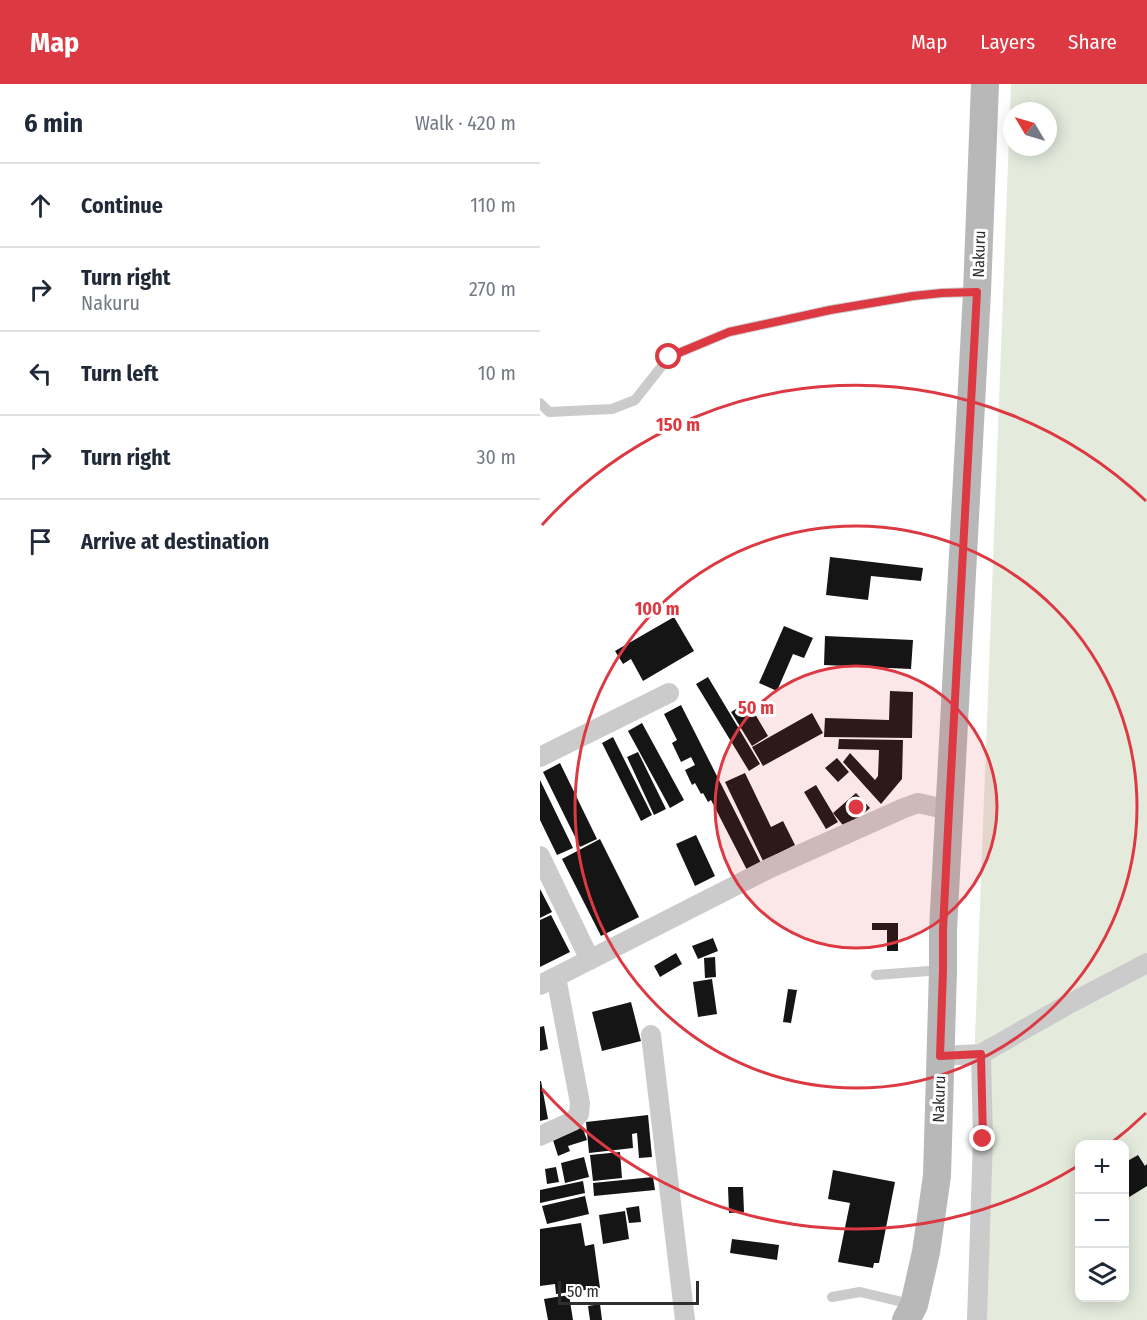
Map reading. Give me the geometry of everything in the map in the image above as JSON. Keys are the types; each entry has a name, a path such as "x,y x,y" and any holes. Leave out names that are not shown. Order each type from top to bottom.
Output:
{"main road":[{"name":"Nakuru","path":"910,1313 926,1252 937,1176 943,930 977,292 985,84"}],"street":[{"path":"540,757 669,693"},
{"path":"540,1136 573,1121 579,1114 580,1103 548,981 770,868 904,808 918,803 949,810"},
{"path":"540,856 590,960"},
{"path":"940,1056 981,1054 1066,1005 1147,963"},
{"path":"651,1035 685,1320"},
{"path":"977,1320 983,1139 981,1054"}],"lane":[{"path":"540,403 549,412 612,409 635,400 669,357 729,332 830,310 913,296 977,292"},
{"path":"876,975 943,970"},
{"path":"832,1297 860,1292 910,1313"}],"shaded area":[{"path":"1011,84 1147,84 1147,1320 976,1320 974,1065 1008,156 1057,156 1057,102 1010,102"}],"building":[{"path":"830,557 923,568 921,581 871,576 868,600 826,595"},
{"path":"674,617 694,651 643,681 631,659 623,664 615,651"},
{"path":"784,626 813,638 804,658 793,654 777,691 759,683"},
{"path":"825,636 913,640 911,669 824,665"},
{"path":"708,677 760,764 749,771 696,684"},
{"path":"890,691 913,692 912,738 824,737 825,718 889,720"},
{"path":"748,702 768,736 752,746 731,712"},
{"path":"681,705 761,863 747,870 711,800 708,802 695,783 692,785 685,770 695,765 691,757 681,762 672,743 677,740 664,714"},
{"path":"812,713 823,733 763,766 752,747"},
{"path":"642,723 684,800 670,808 628,731"},
{"path":"613,737 652,815 641,821 602,743"},
{"path":"839,739 903,740 902,779 881,804 843,762 850,753 875,780 878,776 879,750 838,749"},
{"path":"638,752 666,809 654,815 627,757"},
{"path":"837,758 849,772 838,782 825,768"},
{"path":"560,763 597,839 580,847 543,772"},
{"path":"745,773 771,827 783,821 795,845 763,861 725,782"},
{"path":"540,780 573,848 557,855 540,820"},
{"path":"816,785 838,822 826,829 804,792"},
{"path":"856,793 870,808 846,829 833,813"},
{"path":"696,835 715,876 695,886 676,844"},
{"path":"600,839 639,917 601,936 562,859"},
{"path":"540,889 552,912 540,918"},
{"path":"551,915 570,952 540,967 540,920"},
{"path":"872,923 898,923 898,951 887,951 887,930 872,930"},
{"path":"713,938 718,951 698,959 692,946"},
{"path":"676,953 682,964 660,977 654,966"},
{"path":"715,957 716,977 705,978 704,958"},
{"path":"712,979 717,1014 698,1017 693,982"},
{"path":"788,989 797,990 791,1023 783,1022"},
{"path":"631,1002 641,1041 602,1051 592,1012"},
{"path":"544,1026 548,1049 540,1051 540,1027"},
{"path":"540,1081 548,1119 540,1121"},
{"path":"648,1115 652,1157 639,1158 637,1133 632,1134 633,1148 589,1153 586,1122"},
{"path":"582,1126 587,1140 568,1146 570,1151 558,1156 552,1137"},
{"path":"620,1152 622,1178 593,1181 590,1155"},
{"path":"1138,1155 1145,1166 1147,1164 1147,1186 1129,1197 1129,1194 1129,1160"},
{"path":"584,1157 589,1177 565,1183 561,1163"},
{"path":"556,1167 559,1182 547,1184 545,1169"},
{"path":"833,1170 895,1182 879,1263 874,1263 873,1268 838,1262 850,1203 828,1199"},
{"path":"653,1177 655,1190 594,1196 593,1183"},
{"path":"583,1181 585,1193 540,1203 540,1190"},
{"path":"728,1187 743,1187 744,1212 729,1213"},
{"path":"585,1196 589,1214 547,1224 542,1206"},
{"path":"639,1206 641,1222 629,1223 626,1208"},
{"path":"625,1211 629,1239 603,1244 599,1215"},
{"path":"581,1223 585,1246 594,1244 600,1288 556,1294 555,1284 540,1286 540,1229"},
{"path":"732,1239 779,1245 777,1260 730,1253"},
{"path":"569,1295 573,1320 548,1320 544,1299"},
{"path":"600,1304 602,1320 590,1320 588,1306"}],"route":[{"path":"669,357 729,332 830,310 913,296 977,292 943,930 940,1056 981,1054 983,1139"}]}
